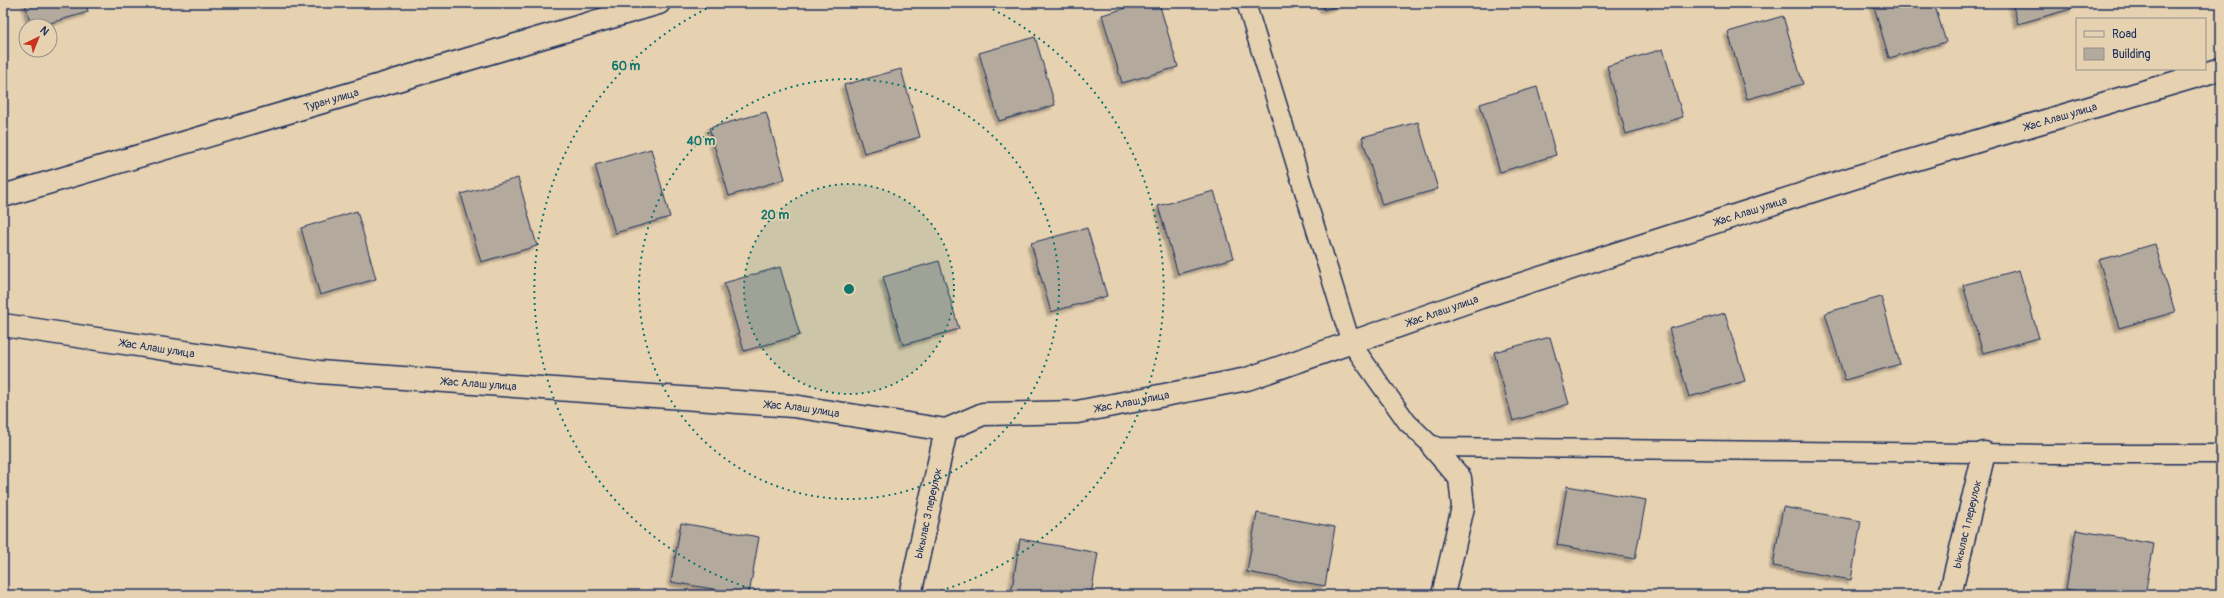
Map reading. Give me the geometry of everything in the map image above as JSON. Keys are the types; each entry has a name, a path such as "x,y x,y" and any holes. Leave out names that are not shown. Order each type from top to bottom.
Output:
{"street":[{"name":"Туран улица","path":"3,196 660,3"},
{"name":"Жас Алаш улица","path":"3,325 319,372 793,406 946,430 983,414 1077,412 1247,379 1481,297 1848,180 2221,69"},
{"name":"Ыкылас 3 переулок","path":"910,595 946,430"},
{"path":"1433,447 1460,478 1463,507 1443,595"},
{"name":"Ыкылас 1 переулок","path":"1950,595 1984,453"}],"lane":[{"path":"1246,3 1351,343 1407,422 1433,447 2221,454"}],"building":[{"path":"25,3 86,3 88,12 58,21 58,18 29,18"},
{"path":"1144,3 1159,3 1178,67 1122,83 1102,15"},
{"path":"1322,3 1349,3 1324,10"},
{"path":"1873,3 1934,3 1946,42 1889,58"},
{"path":"2012,3 2073,3 2074,8 2018,24"},
{"path":"1783,16 1803,84 1747,99 1728,32"},
{"path":"1035,37 1055,105 999,121 979,53"},
{"path":"1663,49 1683,117 1626,134 1607,66"},
{"path":"901,69 920,137 864,153 844,85"},
{"path":"1537,87 1556,155 1500,172 1480,104"},
{"path":"766,112 785,179 729,196 709,128"},
{"path":"1418,122 1438,189 1382,205 1362,137"},
{"path":"651,149 670,217 615,233 595,165"},
{"path":"518,178 537,246 481,262 461,194"},
{"path":"1214,191 1234,258 1178,274 1158,206"},
{"path":"357,211 376,279 320,295 301,228"},
{"path":"1087,228 1107,296 1051,312 1031,243"},
{"path":"2155,244 2175,312 2119,328 2099,260"},
{"path":"939,261 959,329 903,345 883,277"},
{"path":"780,267 800,335 744,351 724,283"},
{"path":"2019,270 2039,338 1983,353 1963,285"},
{"path":"1881,297 1900,364 1845,380 1825,313"},
{"path":"1725,313 1745,381 1689,397 1669,329"},
{"path":"1550,337 1569,404 1513,421 1494,352"},
{"path":"1567,486 1646,500 1635,559 1557,545"},
{"path":"1783,507 1861,521 1851,580 1773,566"},
{"path":"1257,513 1335,527 1325,586 1247,572"},
{"path":"681,523 759,537 749,595 671,582"},
{"path":"2076,530 2154,544 2145,595 2101,595 2066,589"},
{"path":"1020,539 1098,553 1091,595 1011,595"}]}
